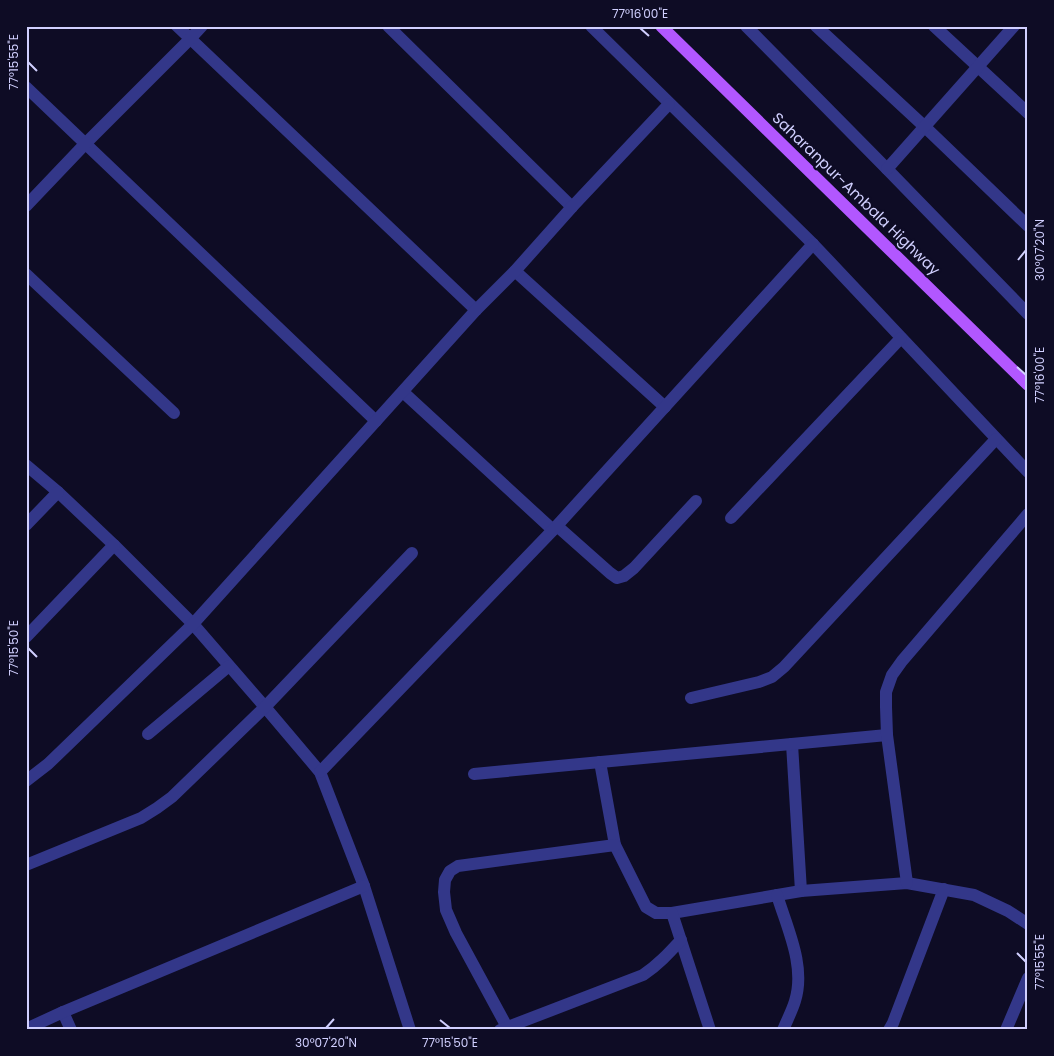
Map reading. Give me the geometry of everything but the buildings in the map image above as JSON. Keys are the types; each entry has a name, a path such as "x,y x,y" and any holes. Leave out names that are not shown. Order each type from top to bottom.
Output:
{"main road":[{"name":"Saharanpur-Ambala Highway","path":"661,26 1028,385"}],"street":[{"path":"177,26 476,310"},
{"path":"26,206 202,26"},
{"path":"388,26 572,207"},
{"path":"591,26 813,244 1028,472"},
{"path":"816,26 1028,226"},
{"path":"934,26 1028,113"},
{"path":"887,169 1014,26"},
{"path":"748,27 1028,314"},
{"path":"26,87 376,421"},
{"path":"26,781 48,764 193,624 476,310 515,271 669,104"},
{"path":"320,772 555,528 813,244"},
{"path":"515,271 665,407"},
{"path":"26,274 174,413"},
{"path":"731,518 901,338"},
{"path":"403,392 555,528 617,578 624,576 634,568 696,501"},
{"path":"691,698 760,682 772,677 784,667 996,439"},
{"path":"26,465 58,492 114,545 193,624 320,772 364,886 410,1030"},
{"path":"26,525 58,492"},
{"path":"907,883 887,735 886,692 892,675 902,661 1028,514"},
{"path":"26,637 114,545"},
{"path":"26,865 140,818 172,797 266,707 412,553"},
{"path":"148,734 229,666"},
{"path":"474,774 887,735"},
{"path":"792,744 801,891"},
{"path":"600,762 615,845 646,907 656,913 672,913 801,891 907,883 974,896 1008,911 1028,924"},
{"path":"615,845 458,866 450,871 445,880 446,910 503,1028 643,975 662,960 681,940"},
{"path":"26,1029 364,886"},
{"path":"889,1030 944,889"},
{"path":"777,895 797,957 798,972 796,1000 783,1030"},
{"path":"672,913 710,1030"},
{"path":"1006,1030 1028,978"},
{"path":"63,1012 71,1030"}]}
